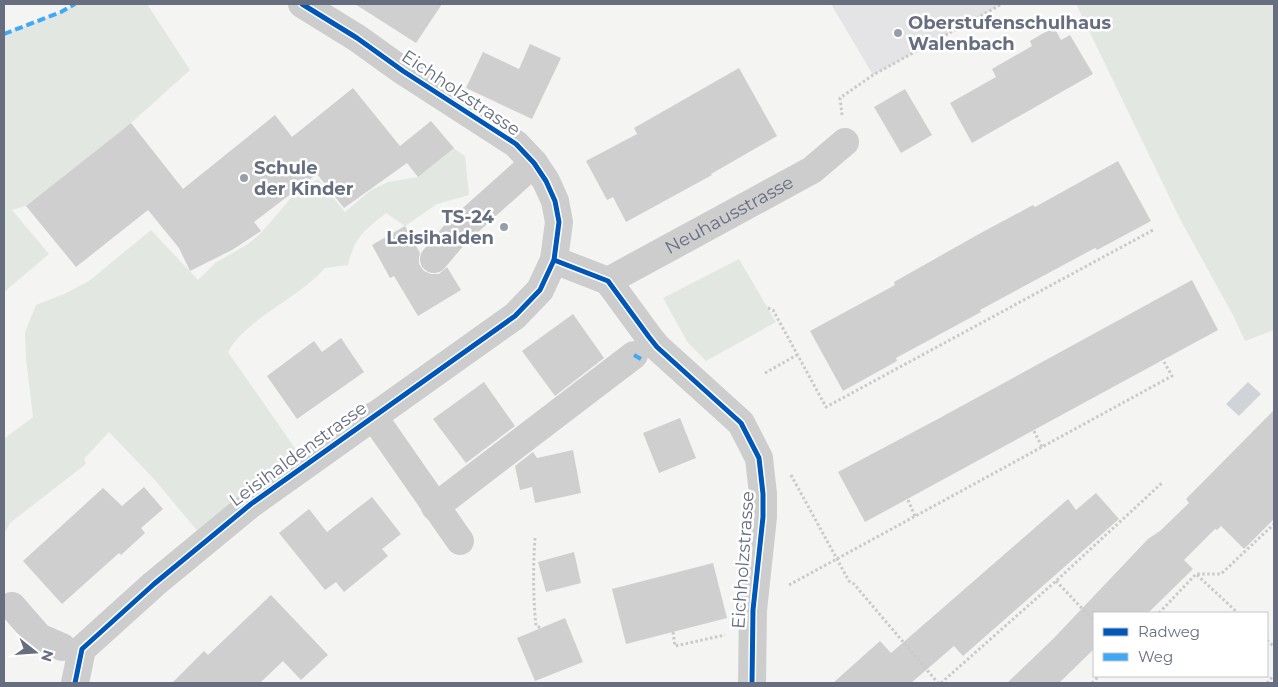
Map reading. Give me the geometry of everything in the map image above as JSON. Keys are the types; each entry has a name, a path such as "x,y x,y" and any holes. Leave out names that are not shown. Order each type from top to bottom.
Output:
{"street":[{"name":"Eichholzstrasse","path":"302,4 358,38 403,71 516,144 534,163 546,181 556,208 559,222 554,260"},
{"name":"Neuhausstrasse","path":"608,281 812,170 845,142"},
{"path":"434,259 456,233 534,163"},
{"path":"554,260 608,281"},
{"name":"Leisihaldenstrasse","path":"75,683 82,649 154,584 251,504 515,316 540,290 554,260"},
{"name":"Eichholzstrasse","path":"608,281 657,347 741,423 759,458 763,494 763,517 753,629 752,683"},
{"path":"435,507 634,355"},
{"name":"Leisihaldenstrasse","path":"373,416 460,541"},
{"path":"12,606 39,637 62,647"}],"path":[{"path":"845,142 840,98 874,75 1002,4"},
{"path":"768,308 773,310 826,407 1155,229"},
{"path":"765,373 797,355"},
{"path":"789,585 1172,376 1163,360"},
{"path":"1034,431 1042,446"},
{"path":"790,473 849,581 940,683 1056,581 1163,482"},
{"path":"908,500 916,516"},
{"path":"1160,612 1196,574 1221,574 1274,524"},
{"path":"536,538 533,570 535,616 536,626 541,628"},
{"path":"1196,574 1237,612"},
{"path":"1056,581 1093,620"},
{"path":"673,632 675,646 753,629"},
{"path":"1267,683 1274,675"}],"shaded area":[{"path":"75,4 147,4 190,70 131,123 26,206 12,210 49,254 4,292 4,34 61,12"},
{"name":"Oberstufenschulhaus Walenbach","path":"831,4 1002,4 873,75"},
{"path":"1076,4 1274,4 1274,330 1245,341 1234,317 1181,221"},
{"path":"453,148 465,156 469,195 437,204 405,226 386,213 361,235 354,247 348,265 325,268 314,279 247,329 228,352 306,464 206,541 154,479 109,432 84,459 86,464 10,523 4,534 4,439 33,417 26,359 25,332 36,305 64,294 89,281 151,230 198,280 215,263 248,244 261,233 296,192 318,179 345,212 371,190 388,182 418,177"},
{"path":"739,259 776,322 706,361 688,343 663,298"},
{"path":"1248,382 1261,394 1239,416 1226,404"}],"building":[{"path":"355,4 442,4 416,43"},
{"path":"1054,27 1061,40 1070,35 1093,74 972,143 950,103 996,77 992,69 1032,46 1030,41"},
{"path":"530,44 561,58 532,119 466,88 483,52 519,69"},
{"path":"739,68 777,136 712,175 626,222 613,197 607,200 586,161 637,134 634,128"},
{"path":"353,88 400,146 431,121 454,148 418,177 407,163 344,208 317,174 254,222 261,231 232,250 190,271 179,248 148,210 76,267 26,206 131,123 183,189 275,115 292,137"},
{"path":"905,89 932,135 901,153 874,107"},
{"path":"1118,161 1151,221 1097,250 1095,248 980,310 981,312 896,358 897,361 843,391 810,331 895,285 894,282 979,234 1033,205 1035,207"},
{"path":"405,226 420,253 419,264 424,271 431,274 439,274 447,267 461,290 418,316 394,276 390,278 372,245"},
{"path":"1192,280 1218,330 865,522 838,472"},
{"path":"573,314 604,358 555,396 522,351"},
{"path":"341,338 364,372 297,419 267,376 314,341 322,352"},
{"path":"484,382 515,426 466,463 433,419"},
{"path":"1274,410 1274,519 1244,549 1221,526 1217,530 1215,529 1184,560 1193,569 1149,612 1093,612 1093,650 1059,683 1007,683 1053,639 1148,539 1160,531 1189,503 1186,499"},
{"path":"680,418 696,458 659,473 643,433"},
{"path":"573,450 581,493 535,503 532,487 520,490 515,466 533,452 537,458"},
{"path":"144,487 163,509 141,528 145,533 121,555 119,553 62,604 23,561 103,488 122,506"},
{"path":"1096,493 1119,519 963,656 954,646 911,683 833,683 880,641 891,653 1068,499 1076,510"},
{"path":"372,497 401,534 382,549 388,556 344,592 336,582 325,590 279,533 309,509 327,532"},
{"path":"574,552 581,583 546,592 538,562"},
{"path":"713,563 727,618 626,644 612,589"},
{"path":"271,595 328,655 301,680 283,661 260,683 172,683 204,651 208,655"},
{"path":"565,618 583,662 535,681 517,638"}],"marked path":[{"path":"4,34 61,12 75,4"},
{"path":"634,355 641,359"}],"cycle path":[{"path":"302,4 357,38 403,71 516,144 534,163 546,181 555,201 559,222 554,260 608,281 657,347 741,423 759,458 763,494 763,517 753,610 752,683"},
{"path":"75,683 82,649 154,584 251,504 515,316 540,290 554,260"}],"place":[{"name":"Oberstufenschulhaus Walenbach","path":"898,33"},
{"name":"Schule der Kinder","path":"244,178"},
{"name":"TS-24 Leisihalden","path":"504,227"}]}
